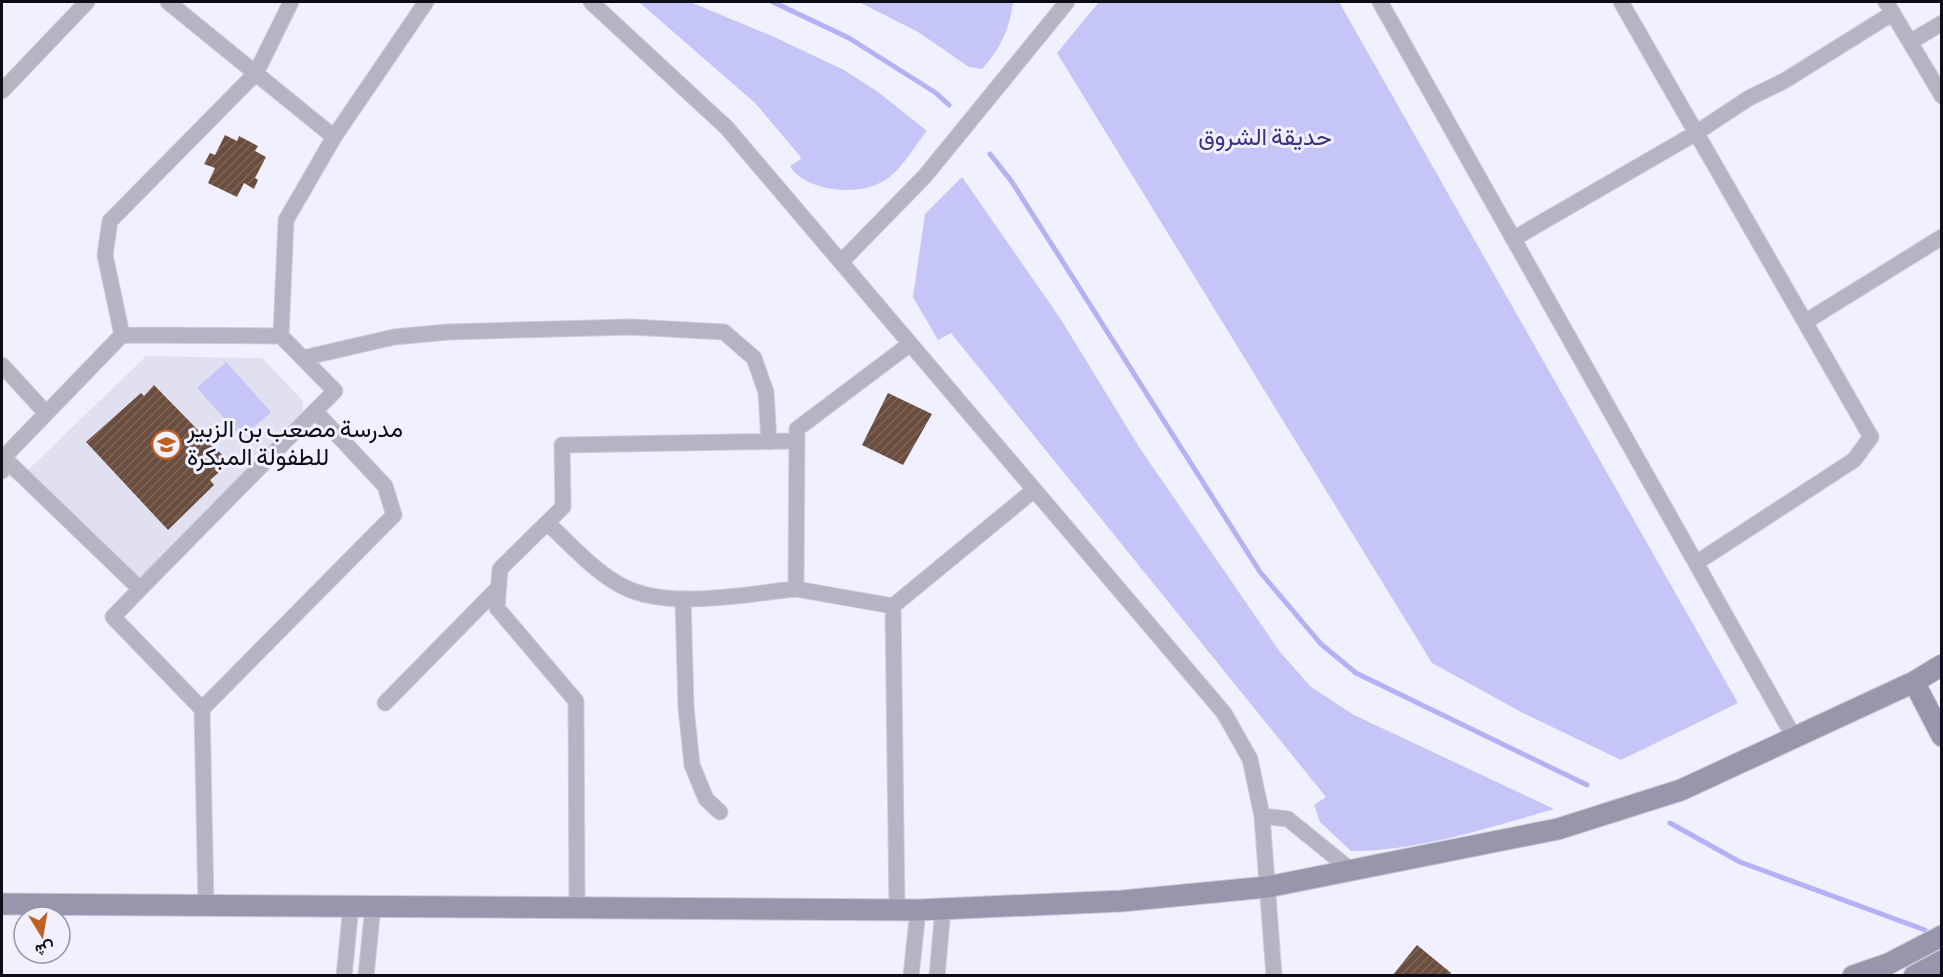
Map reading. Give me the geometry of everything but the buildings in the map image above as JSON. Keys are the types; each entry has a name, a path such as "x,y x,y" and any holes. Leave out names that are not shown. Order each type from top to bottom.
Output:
{"street":[{"path":"2,91 87,2"},
{"path":"168,2 334,137"},
{"path":"122,335 105,255 110,221 256,73 291,2"},
{"path":"281,336 286,220 334,137 426,2"},
{"path":"591,2 727,129 1224,713 1250,759 1262,816 1274,975"},
{"path":"841,262 926,176 1065,2"},
{"path":"1380,2 1795,739"},
{"path":"1621,2 1871,436 1854,460 1696,563"},
{"path":"1514,239 1696,133 1749,98 1784,81 1890,7 1941,96"},
{"path":"1910,42 1941,23"},
{"path":"1805,322 1941,237"},
{"path":"303,358 394,337 448,332 632,327 724,332 754,358 766,392 769,442"},
{"path":"140,589 2,461 45,412 122,335 281,336 335,391 113,617 202,709 206,905"},
{"path":"796,590 797,429 910,344"},
{"path":"2,365 45,412"},
{"path":"202,709 394,515 385,486 315,411"},
{"path":"577,907 576,701 497,608 500,569 563,507 562,445 797,441"},
{"path":"547,523 594,566 622,586 643,596 670,600 796,590 893,606 1034,490"},
{"path":"385,703 499,587"},
{"path":"683,599 686,706 692,765 706,799 720,812"},
{"path":"893,606 911,975"},
{"path":"2,904 908,910 1122,901 1267,888 1558,829 1681,790 1914,682 1941,665"},
{"path":"1914,682 1941,736"},
{"path":"1262,816 1288,819 1352,871"},
{"path":"344,975 351,906"},
{"path":"366,975 373,906"},
{"path":"937,975 943,909"},
{"path":"1853,975 1888,964 1941,936"},
{"path":"1914,975 1941,961"}],"shaded area":[{"name":"مدرسة مصعب بن الزبير للطفولة المبكرة","path":"146,356 262,358 302,400 304,416 139,581 27,471"}],"green space":[{"path":"639,2 690,2 774,37 844,70 878,92 927,131 900,167 880,183 870,187 844,190 818,186 797,174 790,166 801,159 800,156 755,103"},
{"path":"859,2 1013,2 1003,38 982,69 969,67 918,32"},
{"name":"حديقة الشروق","path":"1099,2 1339,2 1738,703 1621,760 1521,712 1432,663 1057,53"},
{"path":"962,177 1060,318 1139,447 1280,652 1311,687 1354,715 1554,809 1453,837 1375,850 1351,851 1320,822 1314,805 1326,797 951,333 938,340 913,297 925,214"},
{"path":"226,362 271,412 242,438 197,388"}],"waterway":[{"path":"773,2 849,38 936,93 949,105"},
{"path":"990,154 1012,182 1260,572 1321,644 1356,673 1587,785"},
{"path":"1670,823 1740,862 1925,930"}],"place":[{"name":"مدرسة مصعب بن الزبير للطفولة المبكرة","path":"166,444"}]}
